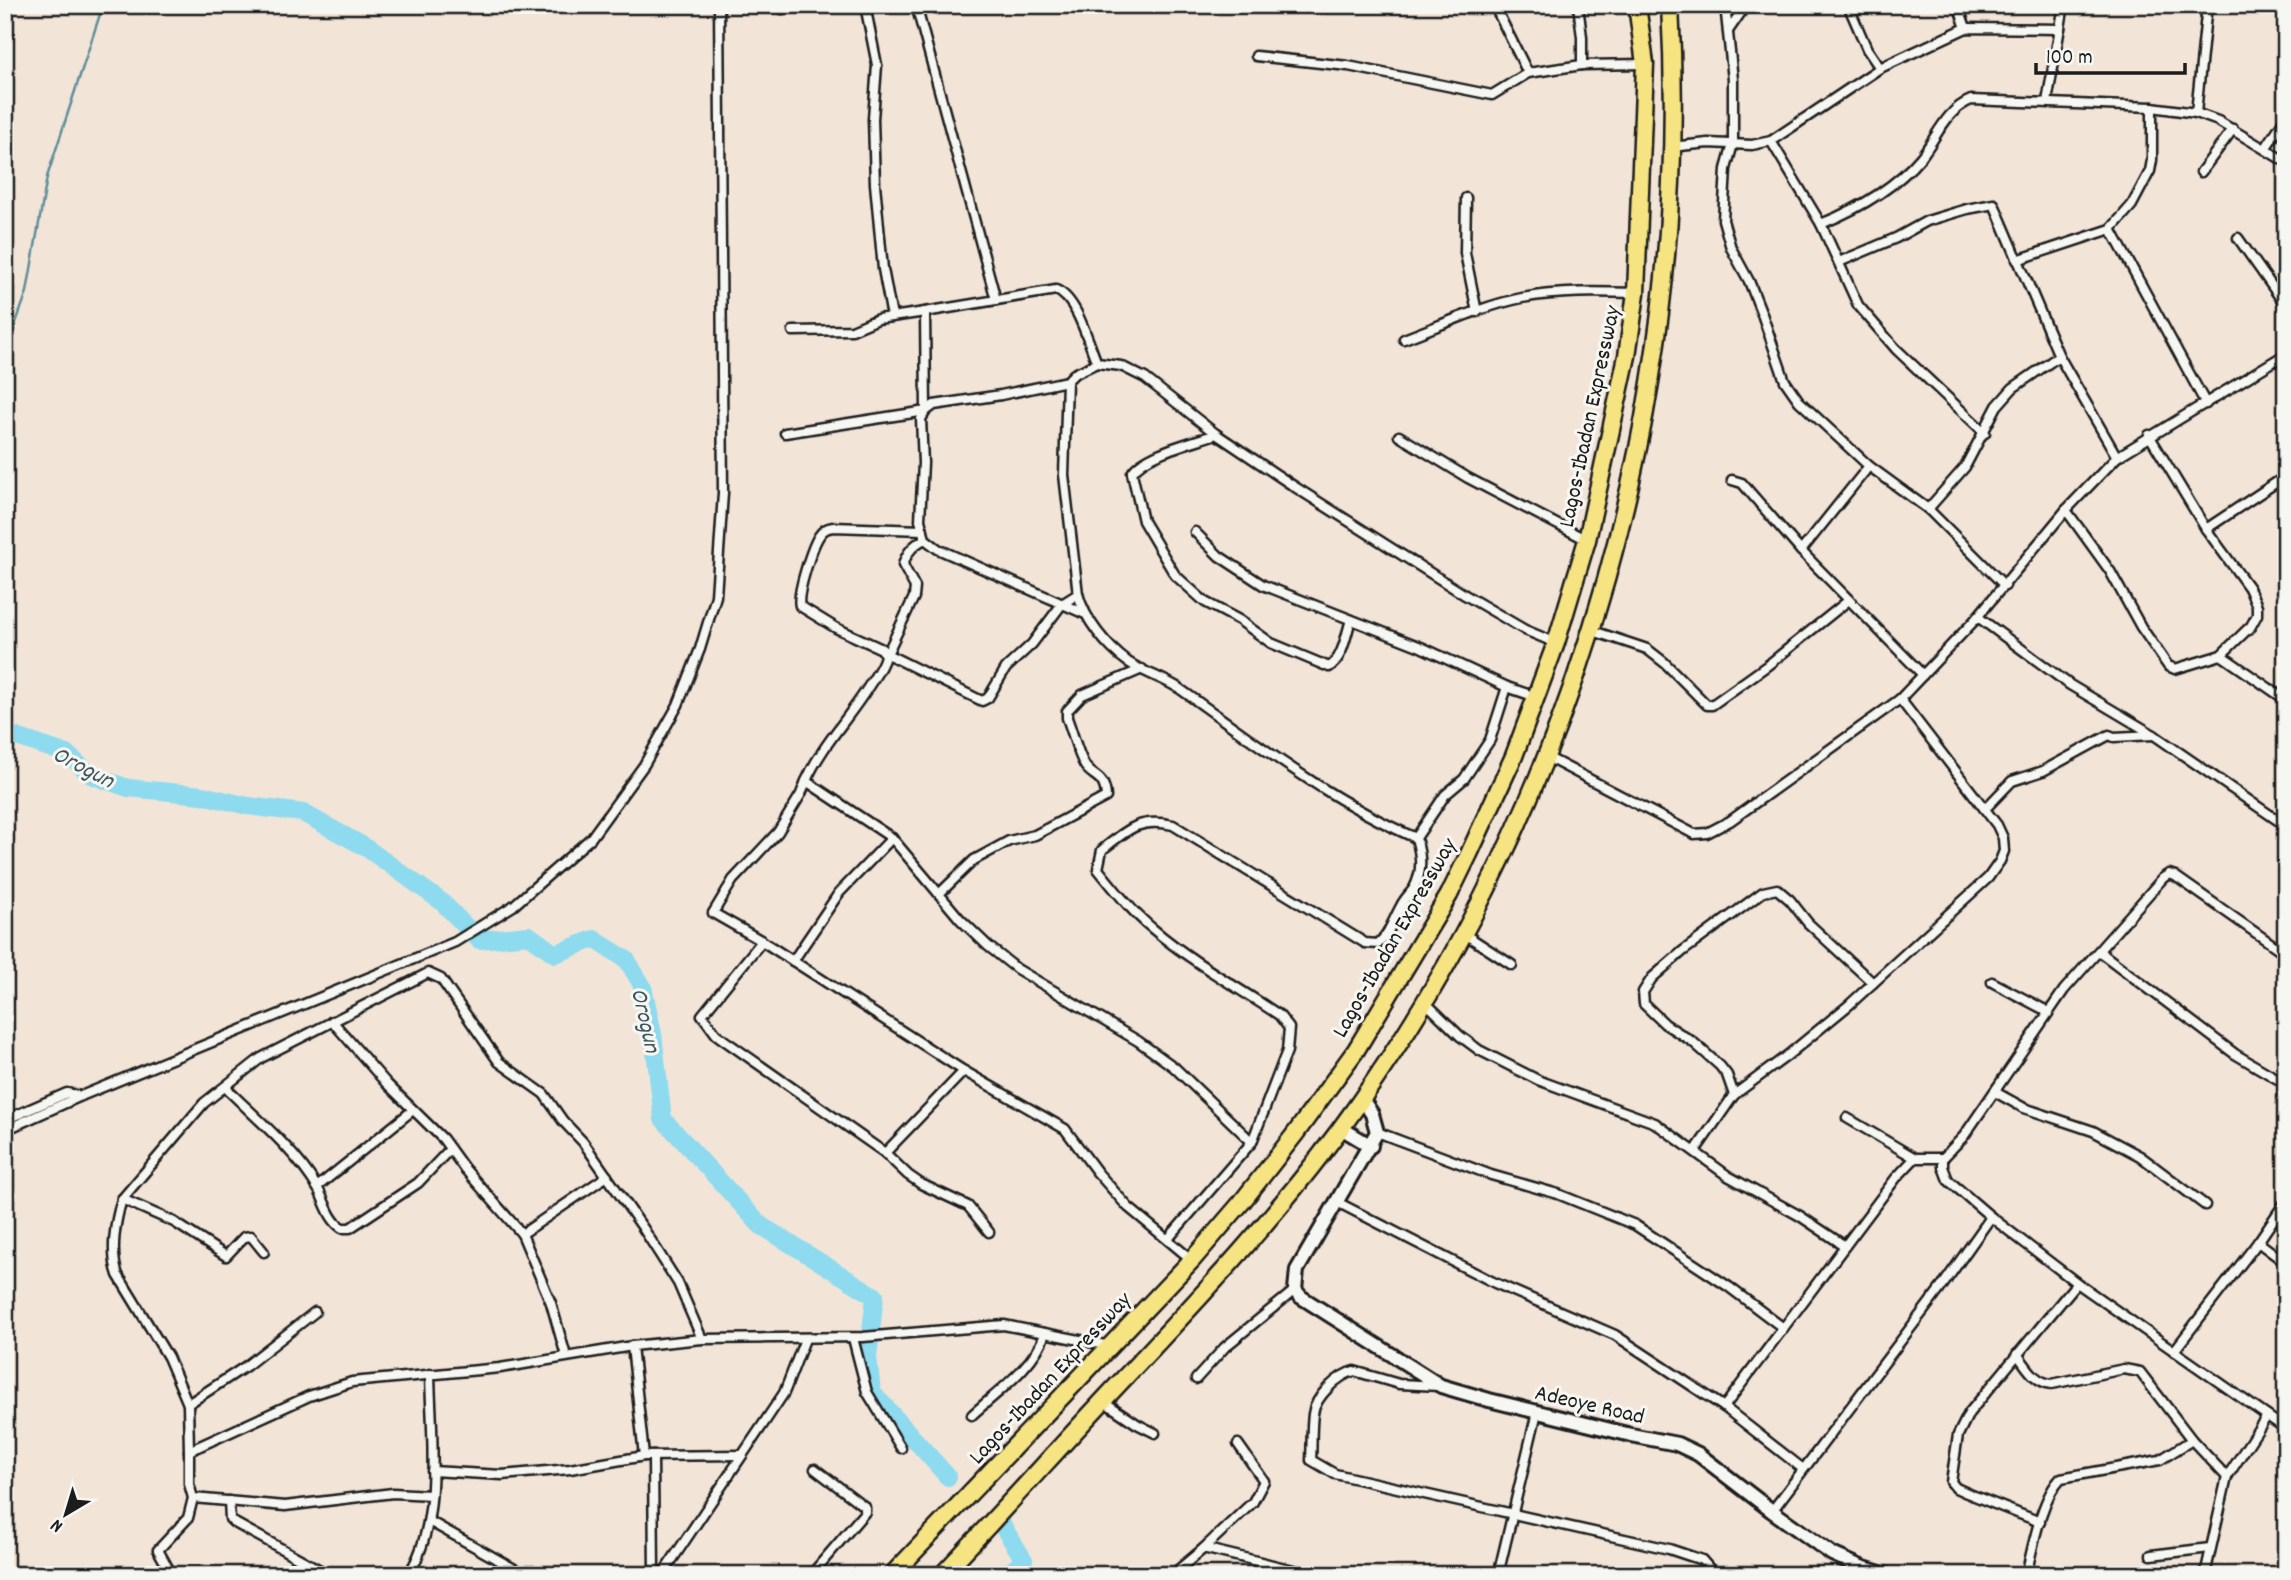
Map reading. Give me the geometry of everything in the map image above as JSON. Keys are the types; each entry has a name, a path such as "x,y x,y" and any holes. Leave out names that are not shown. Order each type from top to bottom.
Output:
{"highway":[{"name":"Lagos-Ibadan Expressway","path":"892,1575 1192,1260 1241,1203 1356,1050 1450,895 1514,756 1556,643 1587,540 1627,356 1636,293 1645,64 1637,5"},
{"name":"Lagos-Ibadan Expressway","path":"942,1575 1201,1298 1285,1203 1362,1098 1424,1001 1463,933 1511,838 1545,756 1590,630 1623,520 1645,414 1670,208 1670,5"}],"street":[{"path":"5,1130 454,942 513,906 591,838 644,765 678,705 700,649 716,596 723,494 719,5"},
{"path":"777,5 782,9 794,5"},
{"path":"865,5 877,65 873,119 875,184 883,269 892,317"},
{"path":"916,5 996,300"},
{"path":"1494,5 1528,73"},
{"path":"1578,5 1583,37 1582,65"},
{"path":"1725,5 1733,80 1733,144 1726,169 1723,220 1731,248 1749,281 1762,314 1785,381 1800,401 1868,466 1928,509 2005,586"},
{"path":"1727,32 1746,5"},
{"path":"1847,5 1867,50 1880,68"},
{"path":"1958,5 1966,27"},
{"path":"2048,102 2064,5"},
{"path":"2196,113 2207,5"},
{"path":"1671,147 1708,143 1752,145 1771,141 1880,68 1966,27 2060,29"},
{"path":"1256,55 1348,66 1492,95 1528,73 1582,65 1645,64"},
{"path":"1821,224 1855,210 1884,191 1919,159 1952,111 1971,100 2152,107 2196,113 2233,129 2286,162"},
{"path":"2017,260 2111,229 2132,205 2150,171 2152,107"},
{"path":"2266,149 2286,117"},
{"path":"2201,172 2233,129"},
{"path":"1771,141 1821,224 1858,305 1896,349 1985,433"},
{"path":"1466,198 1465,253 1477,312"},
{"path":"1839,262 1927,221 1966,208 1994,204 2059,356 2117,457"},
{"path":"2111,229 2206,404"},
{"path":"2238,238 2286,306"},
{"path":"793,331 852,330 878,319 1056,290 1065,293 1074,307 1097,363"},
{"path":"1404,339 1522,298 1592,292 1636,293"},
{"path":"925,312 926,411"},
{"path":"2276,359 2286,345"},
{"path":"1545,756 1699,835 1730,821 1900,699 1978,617 2066,510 2117,457 2149,435 2206,404 2286,354"},
{"path":"1928,509 1965,467 1997,406 2013,388 2059,356"},
{"path":"1083,613 948,554 925,539 920,520 923,463 921,419 934,405 1067,381 1074,374 1097,363 1121,366 1145,378 1216,434 1465,595 1556,643"},
{"path":"1067,381 1064,475 1078,594 1083,613 1115,651 1129,663 1177,687 1248,740 1301,775 1386,825 1416,838"},
{"path":"785,433 926,411"},
{"path":"1216,434 1136,465 1132,473 1143,521 1175,575 1205,602 1239,620 1271,643 1329,667 1335,664 1351,620"},
{"path":"2066,510 2110,570 2141,627 2168,666 2175,669 2221,655 2251,626 2257,615 2257,606 2249,587 2206,529 2149,435"},
{"path":"1399,436 1468,478 1587,540"},
{"path":"1801,551 1868,466"},
{"path":"2206,529 2286,476"},
{"path":"1732,480 1742,483 1801,551 1923,675"},
{"path":"923,530 828,528 817,540 798,603 803,610 836,628 982,701 988,698 1006,668 1032,644 1062,604 1078,594"},
{"path":"1195,532 1219,556 1250,578 1536,697"},
{"path":"925,539 905,556 903,565 915,587 915,597 883,662 852,713 817,757 801,794 778,832 733,880 713,913 762,941 964,1071 1065,1129 1097,1172 1128,1207 1192,1260"},
{"path":"1590,630 1647,649 1707,705 1712,705 1768,665 1849,600"},
{"path":"1978,617 2070,685 2154,735 2286,826"},
{"path":"2221,655 2286,700"},
{"path":"940,894 974,860 1009,841 1035,835 1106,797 1101,780 1086,768 1067,711 1082,695 1142,669"},
{"path":"1416,838 1445,795 1464,779 1490,740 1507,687"},
{"path":"1695,1151 1734,1095 1788,1055 1873,983 1988,878 2000,861 2004,851 2003,838 1985,808 1900,699"},
{"path":"1985,808 2012,781 2043,771 2109,736 2154,735"},
{"path":"806,781 892,838 960,919 988,946 1017,969 1138,1041 1174,1068 1252,1142"},
{"path":"1168,1239 1252,1142 1287,1051 1289,1028 1279,1015 1189,957 1151,928 1123,901 1097,869 1102,850 1137,825 1155,821 1173,825 1365,943 1378,944 1389,934 1402,903 1414,888 1420,874 1421,855 1416,838"},
{"path":"793,961 839,893 892,838"},
{"path":"2286,954 2169,874 2079,971 1964,1136 1943,1158 1948,1180 1991,1217 2077,1283 2286,1429"},
{"path":"1734,1095 1727,1075 1720,1066 1693,1042 1665,1024 1644,1004 1643,992 1652,978 1682,951 1763,892 1777,889 1790,900 1808,923 1873,983"},
{"path":"1463,933 1512,965"},
{"path":"762,941 702,1015 724,1040 885,1153 908,1175 968,1206 989,1232"},
{"path":"2099,952 2235,1054 2286,1084"},
{"path":"172,1575 158,1550 188,1518 193,1498 189,1484 188,1404 168,1357 118,1275 114,1263 117,1220 122,1199 204,1103 261,1058 428,973 436,975 447,987 499,1062 544,1094 607,1176 678,1283 702,1339"},
{"path":"1992,982 2048,1012"},
{"path":"1424,1001 1460,1036 1498,1061 1538,1080 1655,1123 1728,1176 1800,1216 1845,1246"},
{"path":"332,1021 387,1084 450,1149 522,1234 551,1303 566,1356"},
{"path":"885,1153 964,1071"},
{"path":"225,1087 298,1160 317,1187 337,1225 350,1228 418,1183 450,1149"},
{"path":"1995,1092 2035,1112 2093,1131 2140,1156 2205,1205"},
{"path":"5,1120 67,1093 81,1096"},
{"path":"1196,1379 1225,1347 1296,1290 1294,1281 1297,1270 1377,1132 1372,1114 1362,1098"},
{"path":"317,1187 413,1110"},
{"path":"1847,1118 1916,1158 1943,1158"},
{"path":"1341,1128 1371,1146"},
{"path":"1377,1132 1491,1175 1558,1194 1635,1225 1729,1287 1782,1327"},
{"path":"1724,1407 1896,1178 1916,1158"},
{"path":"522,1234 607,1176"},
{"path":"122,1199 174,1222 226,1256 244,1237 251,1236 264,1252"},
{"path":"2174,1351 2286,1201"},
{"path":"1337,1202 1495,1283 1615,1335 1724,1407 1803,1469"},
{"path":"1772,1511 1991,1217"},
{"path":"2258,1242 2286,1263"},
{"path":"2040,1522 1956,1488 1951,1482 1958,1435 1969,1413 2077,1283"},
{"name":"Adeoye Road","path":"1296,1290 1307,1302 1441,1386 1537,1412 1677,1444 1698,1454 1832,1554 1887,1575"},
{"path":"188,1404 246,1366 315,1312"},
{"path":"189,1451 309,1396 352,1382 500,1368 632,1346 702,1339 858,1338 1004,1325 1110,1346"},
{"path":"972,1415 1030,1361 1045,1333"},
{"path":"858,1338 867,1392 901,1448"},
{"path":"662,1575 784,1393 805,1339"},
{"path":"632,1346 648,1456 654,1575"},
{"path":"2017,1354 2034,1377 2043,1383 2052,1384 2124,1370 2140,1372 2192,1440 2227,1477"},
{"path":"1441,1386 1414,1386 1354,1371 1346,1373 1327,1388 1313,1412 1311,1460 1335,1474 1670,1549 1702,1560 1715,1575"},
{"path":"408,1575 429,1521 432,1471 429,1374"},
{"path":"1103,1401 1155,1433"},
{"path":"1498,1575 1537,1412"},
{"path":"2205,1575 2227,1477 2267,1416"},
{"path":"2026,1575 2040,1522 2054,1485 2062,1478 2160,1460 2192,1440"},
{"path":"1172,1575 1253,1502 1264,1481 1238,1444"},
{"path":"432,1471 502,1475 570,1469 648,1456 742,1455"},
{"path":"811,1575 865,1512 865,1507 815,1469"},
{"path":"193,1498 285,1506 393,1493 431,1495"},
{"path":"229,1501 230,1519 233,1522 322,1573"},
{"path":"429,1521 524,1575"},
{"path":"2151,1555 2210,1548"},
{"path":"1203,1549 1314,1575"}],"waterway":[{"path":"5,353 27,292 47,177 103,5"},
{"name":"Orogun","path":"5,733 67,754 91,775 128,788 202,795 248,806 303,813 365,847 442,902 479,940 529,935 555,954 594,939 627,960 643,987 653,1034 663,1119 760,1225 875,1296 868,1357 872,1392 948,1477"},
{"name":"Orogun","path":"1002,1525 1024,1560 1007,1575"}]}
